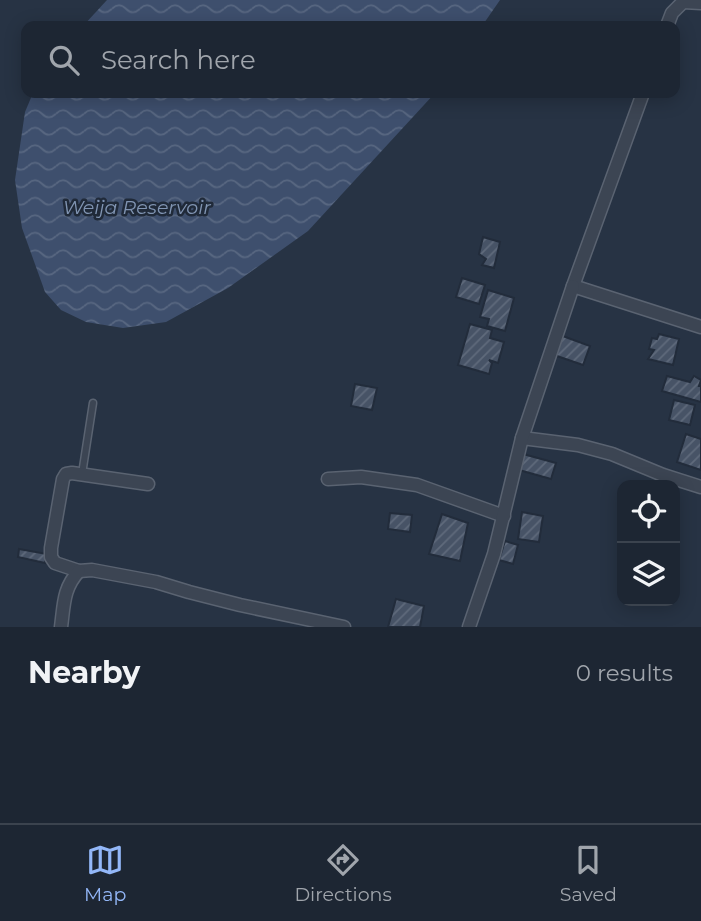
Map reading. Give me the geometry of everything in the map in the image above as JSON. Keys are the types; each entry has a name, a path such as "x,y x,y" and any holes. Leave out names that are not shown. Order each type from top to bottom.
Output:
{"street":[{"path":"669,21 671,13 683,2 701,3"},
{"path":"469,627 494,554 522,438 573,286 641,98"},
{"path":"573,286 701,327"},
{"path":"522,438 578,445 612,454 701,487"},
{"path":"148,484 66,474 51,548 51,557 55,563 79,571 92,570 156,582 240,605 344,627"},
{"path":"328,479 361,477 417,485 504,516"},
{"path":"61,627 70,580 79,571"}],"lane":[{"path":"82,474 93,403"}],"water":[{"path":"107,0 500,0 485,21 88,21"},
{"name":"Weija Reservoir","path":"31,98 430,98 308,231 228,288 166,322 123,328 86,322 61,310 45,292 22,228 15,180 25,112"}],"building":[{"path":"483,237 500,242 494,268 482,265 486,259 479,254"},
{"path":"462,278 485,285 479,304 456,297"},
{"path":"488,290 514,298 505,331 487,326 489,319 480,317"},
{"path":"470,324 492,330 490,338 504,342 498,363 489,360 492,363 489,374 458,365"},
{"path":"659,334 679,339 673,365 648,359 654,350 649,349 652,338 657,339"},
{"path":"560,335 590,346 583,365 554,355"},
{"path":"667,376 690,382 694,376 701,380 701,402 662,391"},
{"path":"355,384 377,388 372,410 351,406"},
{"path":"674,400 695,405 690,425 669,420"},
{"path":"686,434 701,439 701,470 677,462"},
{"path":"523,454 556,463 551,479 519,470"},
{"path":"522,512 543,516 539,542 518,539"},
{"path":"390,513 412,515 410,532 388,529"},
{"path":"442,514 468,523 460,561 429,554"},
{"path":"505,541 518,545 513,564 499,560"},
{"path":"19,549 47,554 45,563 18,557"},
{"path":"396,599 424,606 420,627 388,627"}]}
